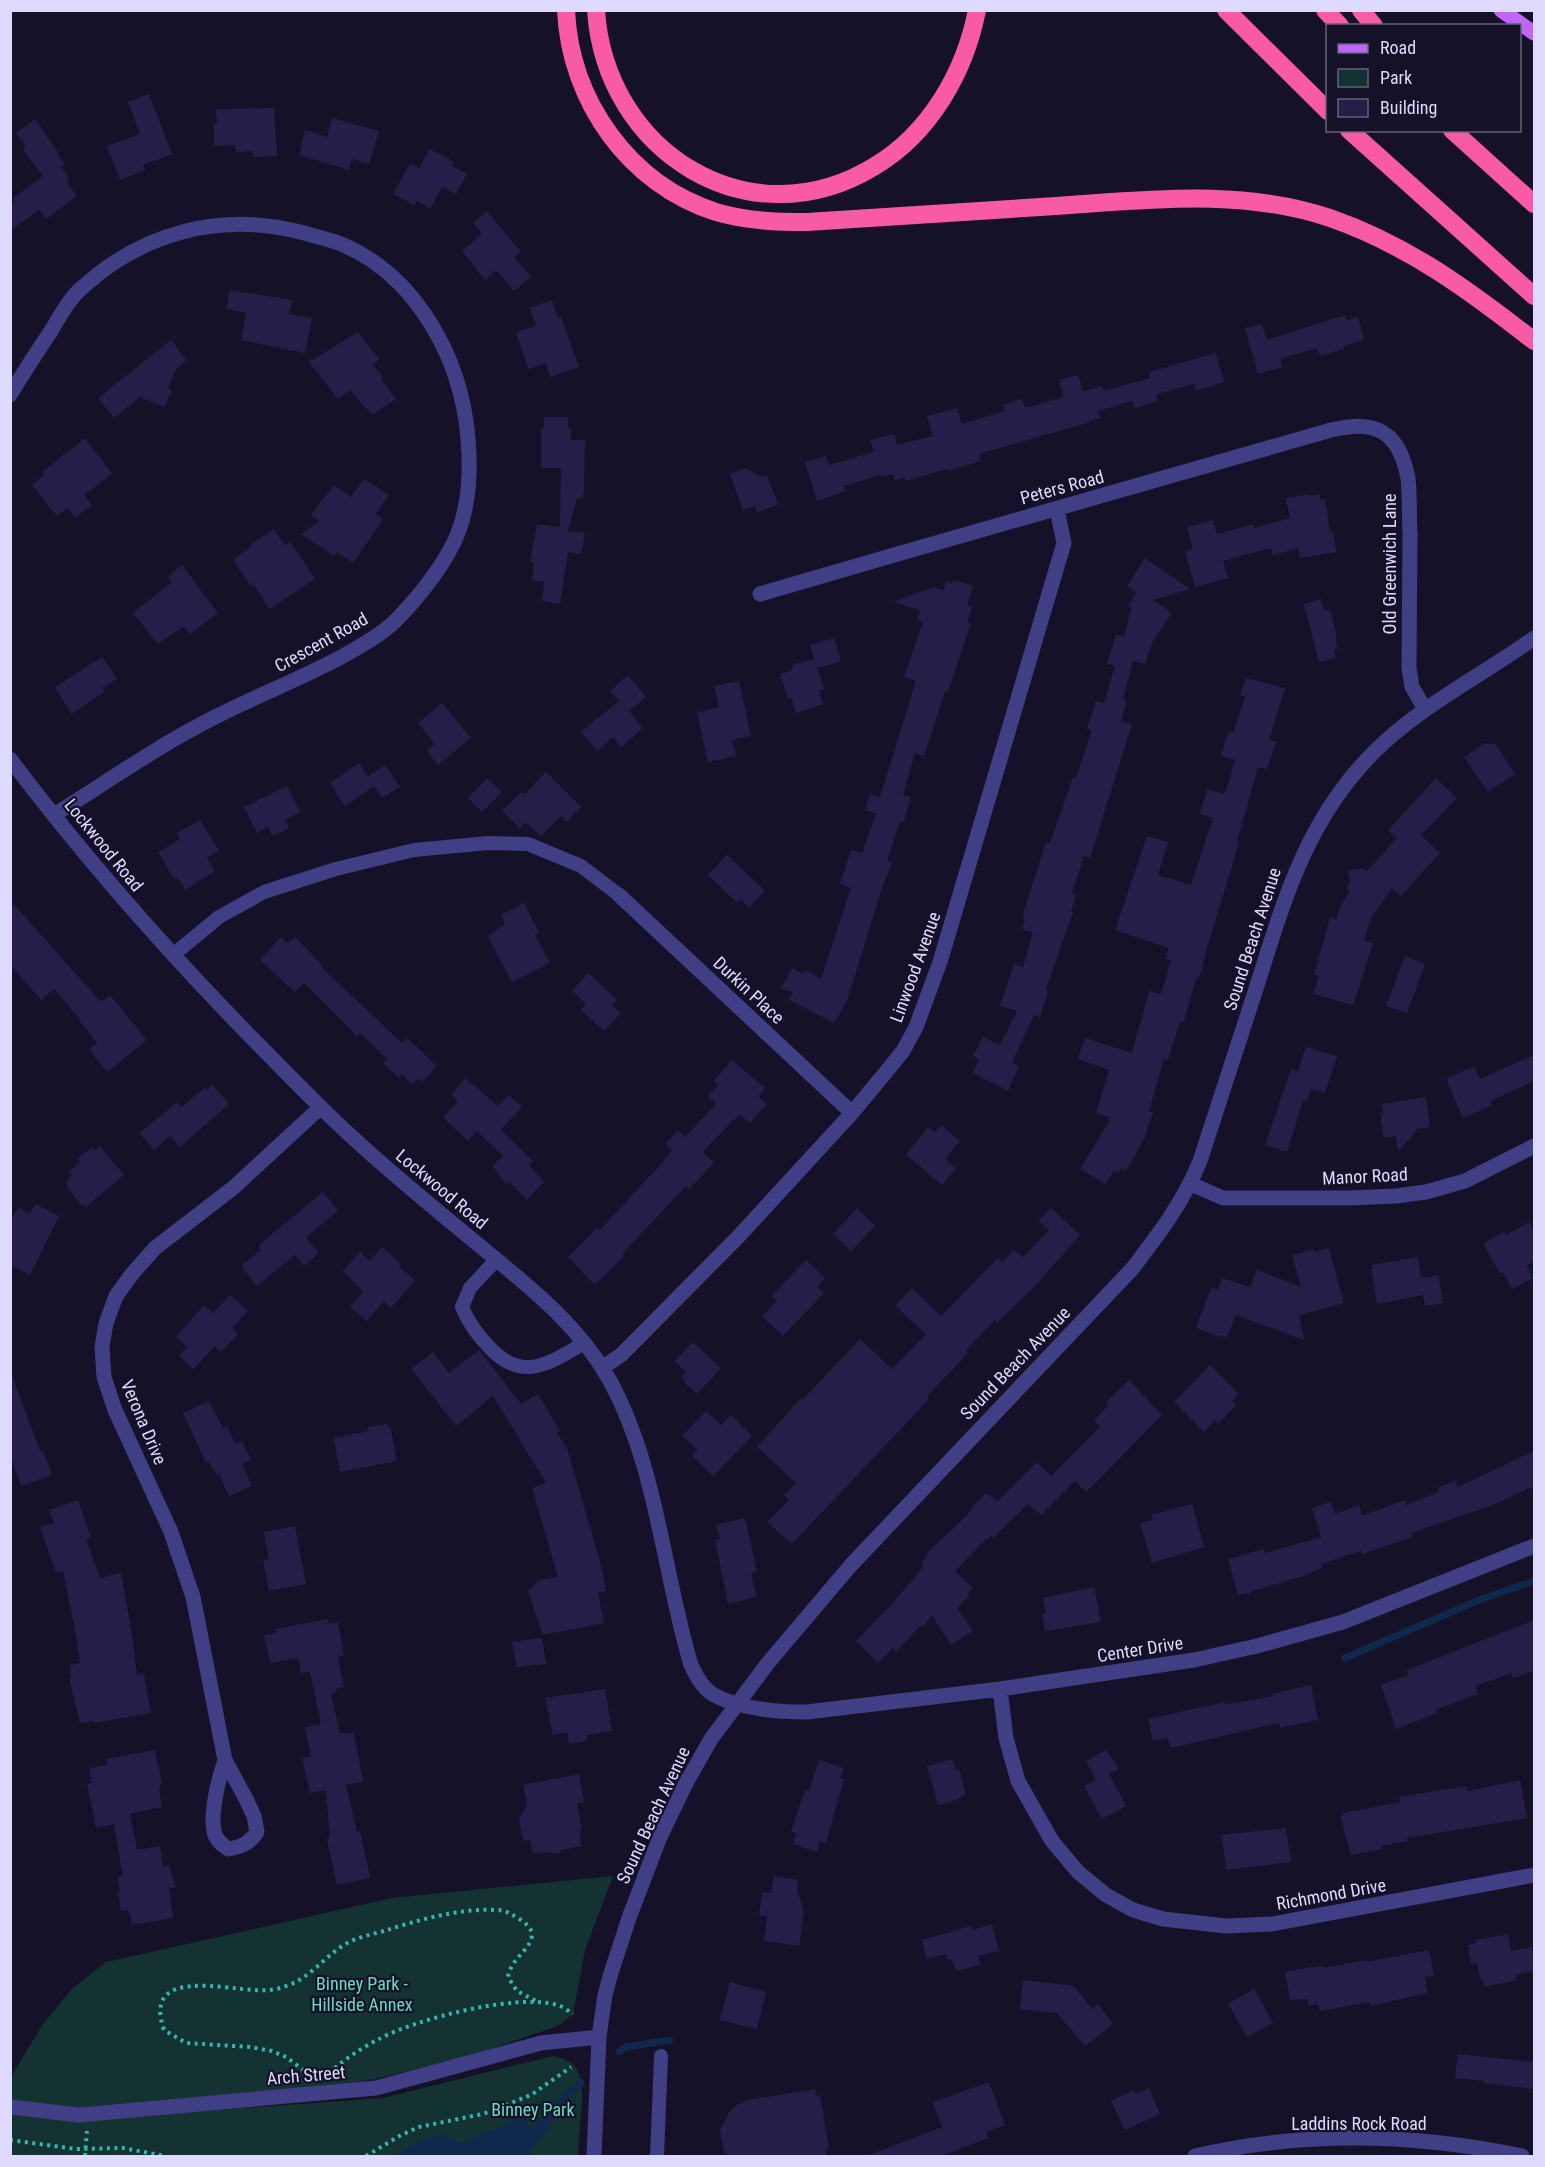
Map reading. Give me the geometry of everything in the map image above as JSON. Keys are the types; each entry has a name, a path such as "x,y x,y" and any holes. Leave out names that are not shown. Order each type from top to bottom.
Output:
{"highway":[{"path":"566,10 571,50 579,77 591,106 605,129 644,173 683,198 717,212 774,222 807,222 1166,199 1232,198 1265,202 1328,217 1391,243 1451,278 1534,341"},
{"path":"596,10 600,43 607,67 629,113 645,134 680,163 701,175 750,191 774,193 818,189 838,183 875,166 906,142 931,114 952,82 966,52 977,10"},
{"path":"1227,10 1326,109"},
{"path":"1325,10 1338,24"},
{"path":"1360,10 1372,24"},
{"path":"1350,132 1534,296"},
{"path":"1454,132 1534,204"},
{"path":"1471,132 1534,204"}],"main road":[{"path":"1501,10 1534,33"}],"street":[{"name":"Crescent Road","path":"10,395 81,287 136,250 177,233 210,225 247,223 280,227 337,242 369,260 392,277 427,317 447,352 462,397 468,436 470,465 466,501 458,533 438,568 398,618 366,642 316,671 214,717 159,748 54,815"},
{"name":"Peters Road","path":"760,594 1331,430 1353,426 1375,429"},
{"name":"Old Greenwich Lane","path":"1375,429 1387,435 1394,442 1403,459 1408,479 1409,668 1412,687 1425,709"},
{"name":"Linwood Avenue","path":"602,1368 621,1355 714,1261 852,1113 903,1051 916,1027 940,962 1064,543 1057,510"},
{"name":"Sound Beach Avenue","path":"594,2157 599,2037 610,1973 660,1837 702,1754 736,1703 851,1564 1132,1269 1171,1217 1191,1184 1288,888 1309,840 1326,811 1359,768 1390,737 1425,709 1534,638"},
{"name":"Lockwood Road","path":"10,759 99,872 173,955 321,1107 410,1188 555,1311 584,1343 602,1368 625,1414 647,1480 691,1665 698,1679 714,1695 736,1703"},
{"name":"Durkin Place","path":"619,895 852,1113"},
{"name":"Verona Drive","path":"225,1760 218,1782 213,1830 218,1842 228,1849 240,1847 251,1841 256,1832 254,1816 225,1760 193,1597 171,1532 115,1410 104,1377 102,1347 106,1323 116,1296 155,1248 233,1188 321,1107"},
{"name":"Manor Road","path":"1191,1184 1222,1198 1396,1196 1426,1192 1465,1181 1534,1146"},
{"name":"Center Drive","path":"736,1703 777,1712 807,1712 1000,1689 1194,1660 1257,1646 1343,1622 1534,1546"},
{"name":"Richmond Drive","path":"1000,1689 1006,1738 1018,1781 1052,1841 1078,1872 1106,1894 1133,1910 1163,1918 1226,1926 1272,1924 1534,1875"},
{"name":"Arch Street","path":"10,2107 79,2115 376,2088 541,2043 599,2037"},
{"name":"Laddins Rock Road","path":"1195,2157 1330,2139 1385,2139 1453,2145 1522,2157"}],"lane":[{"path":"173,955 219,917 264,892 336,869 414,850 488,843 528,844 581,866 619,895"},
{"path":"496,1260 470,1288 462,1307 468,1322 499,1357 515,1367 528,1367 550,1363 584,1343"},
{"path":"657,2157 661,2056"}],"path":[{"path":"314,2078 286,2057 273,2051 250,2047 186,2043 164,2030 159,2015 165,1997 174,1989 192,1985 253,1990 282,1988 296,1983 335,1949 358,1938 410,1922 445,1915 495,1910 512,1914 530,1928 532,1934 529,1945 511,1965 508,1977 517,1991 538,2002"},
{"path":"328,2073 370,2044 405,2027 452,2013 489,2006 538,2002 559,2005 573,2014"},
{"path":"366,2157 401,2135 419,2127 483,2114 522,2099 555,2080 571,2067"},
{"path":"85,2157 87,2125"},
{"path":"10,2140 76,2149 123,2148 165,2157"}],"green space":[{"name":"Binney Park - Hillside Annex","path":"613,1876 585,1950 573,2014 558,2026 472,2055 376,2079 318,2087 81,2107 47,2106 11,2100 11,2077 43,2024 71,1990 106,1962 392,1898"},
{"name":"Binney Park","path":"553,2056 572,2064 577,2070 582,2085 578,2156 11,2156 11,2115 87,2119 383,2098"}],"water":[{"path":"569,2088 570,2098 528,2156 395,2156 414,2144 435,2136 450,2136 461,2142 499,2129 509,2121 518,2106 530,2114 525,2121 531,2128"}],"building":[{"path":"149,94 172,154 143,165 145,170 120,180 107,146 140,134 128,102"},
{"path":"274,108 277,156 253,157 253,151 236,152 235,145 214,146 214,124 217,124 216,109"},
{"path":"332,118 379,131 369,164 352,159 349,170 299,155 305,130 327,137"},
{"path":"35,119 65,164 61,167 69,178 66,180 77,196 46,219 39,210 10,231 10,204 15,201 13,198 43,176 23,150 26,147 16,133"},
{"path":"430,149 454,162 452,166 467,174 456,194 442,187 430,209 417,201 414,205 393,194 410,163 419,168"},
{"path":"487,211 521,252 514,257 531,277 514,291 496,270 485,280 462,251 482,234 473,223"},
{"path":"230,290 292,300 289,314 312,318 305,353 241,340 246,313 226,309"},
{"path":"552,300 558,318 561,317 579,367 550,377 546,363 528,369 516,332 536,326 530,308"},
{"path":"1345,315 1347,320 1358,317 1364,340 1320,356 1317,348 1280,359 1282,367 1258,374 1245,328 1262,324 1267,340"},
{"path":"358,332 379,359 373,364 396,399 372,415 350,390 338,399 309,362"},
{"path":"171,340 187,360 176,369 168,388 172,391 164,407 140,397 114,418 98,398"},
{"path":"1216,353 1224,382 1196,391 1194,384 1156,394 1158,401 1135,408 1132,401 1098,411 1100,418 1090,422 979,454 981,461 948,471 947,469 905,481 905,477 895,480 893,474 881,477 880,475 844,486 846,491 817,501 805,462 826,456 829,465 874,452 870,440 894,434 897,445 933,436 927,416 957,408 962,424 1005,411 1003,405 1022,399 1025,408 1063,397 1059,380 1078,375 1083,391 1102,386 1103,391 1150,378 1149,372"},
{"path":"544,417 568,417 571,440 585,440 583,498 577,498 568,531 585,533 581,554 568,552 560,604 542,601 544,582 532,580 534,563 530,562 537,524 560,527 561,468 541,468 541,428 544,428"},
{"path":"85,438 112,474 84,495 92,505 75,518 67,508 57,516 32,485 44,475 42,472"},
{"path":"746,468 761,477 767,475 778,505 757,512 755,506 743,510 730,474"},
{"path":"364,479 389,495 376,514 383,519 353,563 337,552 334,556 301,534 319,521 311,515 334,485 351,497"},
{"path":"1309,494 1309,496 1320,494 1321,500 1325,499 1330,532 1333,532 1336,552 1300,558 1298,548 1273,555 1271,548 1223,561 1228,578 1195,587 1185,551 1193,549 1187,527 1213,520 1217,534 1253,524 1254,528 1290,518 1286,498"},
{"path":"274,529 285,545 290,542 315,579 270,609 233,560"},
{"path":"1145,558 1190,589 1153,600 1172,613 1152,643 1145,664 1133,661 1123,699 1127,700 1121,721 1132,724 1090,858 1084,856 1072,894 1076,895 1071,912 1073,912 1046,989 1048,992 1040,1017 1034,1015 1012,1062 1019,1066 1008,1091 973,1073 979,1059 973,1056 983,1037 1000,1045 1017,1011 1000,1006 1014,964 1023,967 1033,933 1022,929 1025,920 1023,919 1024,911 1046,842 1050,843 1073,777 1076,778 1092,730 1087,729 1096,701 1104,703 1115,666 1107,664 1116,634 1124,637 1132,606 1128,607 1136,592 1127,586"},
{"path":"182,565 218,613 190,634 183,627 158,644 133,613 172,582 168,576"},
{"path":"953,580 973,586 967,606 972,607 967,622 971,623 948,692 945,691 924,756 915,753 903,795 911,797 904,822 900,821 887,861 892,863 847,1001 834,1023 789,1000 793,992 781,989 792,968 803,974 805,970 821,979 851,888 840,884 851,850 862,853 876,814 865,810 870,794 880,797 916,681 904,677 923,622 917,620 920,610 893,602 934,587 944,590 946,582 952,584"},
{"path":"1321,599 1324,611 1330,609 1338,649 1334,650 1336,658 1319,662 1304,604"},
{"path":"834,638 841,661 817,668 824,689 819,691 823,704 796,713 792,698 788,699 780,674 793,670 792,665 814,659 810,645"},
{"path":"102,657 117,679 102,688 104,692 72,714 55,687"},
{"path":"628,675 646,697 629,711 643,728 621,747 613,737 597,751 581,732 619,701 610,691"},
{"path":"1246,678 1285,688 1269,740 1276,742 1267,769 1258,767 1237,842 1239,843 1202,969 1198,979 1196,978 1184,1022 1180,1021 1168,1060 1164,1059 1149,1111 1153,1112 1144,1139 1126,1171 1121,1168 1118,1173 1114,1171 1106,1184 1080,1169 1111,1118 1096,1113 1109,1070 1078,1059 1085,1038 1132,1053 1149,991 1161,994 1171,960 1165,959 1169,948 1115,930 1147,836 1168,842 1158,875 1191,885 1213,818 1200,814 1207,789 1225,794 1235,760 1221,756 1228,732 1233,733 1245,697 1240,695"},
{"path":"739,681 751,736 732,740 736,756 708,762 697,713 719,707 714,686"},
{"path":"442,703 471,738 438,765 427,751 435,744 418,723"},
{"path":"1485,743 1496,744 1515,774 1488,792 1464,757"},
{"path":"359,763 374,786 345,806 330,783"},
{"path":"385,765 400,787 382,798 368,776"},
{"path":"546,772 581,807 566,822 561,816 541,836 525,822 520,828 502,811 520,793 525,794"},
{"path":"487,778 502,792 482,812 468,798"},
{"path":"1436,778 1457,798 1421,835 1440,853 1401,896 1392,888 1370,920 1364,941 1373,943 1353,1005 1313,994 1319,976 1314,974 1330,918 1336,920 1340,907 1350,891 1346,888 1350,883 1348,871 1363,868 1367,871 1397,838 1388,830"},
{"path":"287,786 300,812 285,820 289,828 273,836 268,827 257,833 244,807"},
{"path":"200,820 219,850 207,858 215,871 185,890 177,877 174,879 158,852 180,839 177,833"},
{"path":"727,855 765,891 749,907 741,899 737,903 708,875"},
{"path":"10,900 101,1002 110,995 147,1040 107,1072 89,1049 97,1043 54,989 41,1000 10,964"},
{"path":"524,903 539,933 535,935 550,963 512,982 489,935 505,924 501,915"},
{"path":"281,937 287,943 295,937 322,965 321,967 402,1043 407,1038 437,1066 422,1082 418,1079 412,1084 402,1074 399,1078 383,1063 387,1059 360,1033 357,1036 304,983 295,992 260,960"},
{"path":"1405,956 1425,964 1407,1013 1386,1006"},
{"path":"587,974 590,974 617,1000 612,1005 621,1013 604,1031 581,1010 586,1004 572,991"},
{"path":"1306,1047 1337,1056 1325,1093 1311,1089 1307,1101 1303,1100 1287,1152 1265,1145 1291,1069 1298,1071"},
{"path":"1534,1055 1534,1081 1490,1101 1492,1105 1463,1118 1446,1079 1474,1066 1480,1079"},
{"path":"732,1060 765,1088 758,1096 767,1104 750,1123 741,1115 733,1120 703,1152 714,1163 689,1189 686,1186 595,1285 568,1257 597,1228 599,1231 661,1164 672,1150 665,1144 678,1130 685,1137 716,1104 708,1096 718,1085 713,1081"},
{"path":"465,1078 498,1106 509,1095 522,1107 502,1128 502,1131 533,1161 529,1165 544,1182 527,1200 510,1182 507,1185 492,1166 503,1156 477,1131 468,1141 443,1117 458,1101 451,1094"},
{"path":"213,1085 229,1104 180,1147 170,1136 154,1150 140,1133 177,1102 181,1107 205,1088 207,1090"},
{"path":"1426,1097 1430,1127 1416,1129 1416,1132 1398,1151 1396,1136 1384,1138 1380,1113 1383,1113 1382,1104"},
{"path":"941,1125 960,1141 945,1159 956,1168 942,1185 906,1155 928,1127 935,1133"},
{"path":"100,1146 124,1175 86,1207 84,1204 82,1206 67,1187 67,1180 72,1175 69,1172 80,1162 77,1159 92,1147 95,1150"},
{"path":"323,1192 338,1211 306,1237 319,1253 304,1266 295,1255 257,1286 241,1266 261,1250 259,1247 261,1243"},
{"path":"36,1204 59,1216 30,1275 10,1265 10,1222 18,1208 30,1214"},
{"path":"857,1208 875,1226 851,1251 833,1234"},
{"path":"1051,1208 1080,1235 1036,1285 997,1323 995,1320 966,1350 968,1353 927,1396 929,1399 792,1544 767,1522 789,1500 784,1495 796,1483 757,1447 801,1398 803,1399 860,1339 892,1369 926,1334 895,1306 912,1288 941,1316 998,1258 1002,1262 1014,1250 1023,1257 1049,1230 1038,1221"},
{"path":"1529,1222 1534,1232 1534,1261 1526,1266 1533,1278 1512,1289 1503,1272 1500,1274 1483,1243 1504,1232 1506,1235"},
{"path":"382,1247 401,1264 399,1267 415,1280 391,1308 384,1301 367,1321 350,1307 363,1292 343,1271 360,1252 370,1261"},
{"path":"1329,1248 1344,1303 1299,1315 1304,1340 1236,1315 1227,1337 1220,1335 1220,1337 1196,1328 1211,1288 1218,1290 1222,1278 1250,1287 1257,1270 1301,1287 1292,1255 1314,1249 1315,1252"},
{"path":"1418,1257 1421,1278 1438,1275 1443,1303 1425,1306 1423,1295 1377,1304 1371,1265"},
{"path":"806,1260 825,1278 817,1287 824,1293 783,1336 762,1316 777,1301 772,1296"},
{"path":"230,1295 248,1311 232,1328 238,1334 221,1352 215,1346 193,1369 179,1356 187,1347 176,1337 204,1305 213,1313"},
{"path":"693,1342 721,1368 697,1394 684,1382 685,1380 681,1377 686,1372 675,1361"},
{"path":"479,1350 521,1404 538,1394 560,1431 557,1433 567,1448 603,1572 606,1591 598,1593 604,1623 543,1635 528,1591 539,1580 558,1577 532,1488 546,1483 493,1396 456,1426 411,1369 433,1352 449,1373"},
{"path":"1210,1365 1239,1394 1232,1401 1236,1405 1218,1424 1215,1420 1204,1432 1174,1402"},
{"path":"12,1376 40,1451 43,1450 52,1475 21,1486 10,1455 10,1377"},
{"path":"1129,1380 1162,1415 1086,1492 1075,1481 1041,1515 1028,1504 993,1538 991,1536 983,1542 955,1571 973,1588 968,1593 970,1595 957,1608 973,1631 951,1645 932,1615 923,1627 921,1625 896,1652 893,1648 878,1663 856,1641 924,1566 921,1562 928,1556 926,1554 973,1509 972,1507 986,1493 998,1501 1037,1462 1051,1476 1100,1427 1094,1420 1108,1406 1106,1402"},
{"path":"209,1401 223,1428 227,1426 235,1444 242,1441 251,1460 242,1464 252,1486 229,1496 219,1474 216,1475 209,1462 206,1463 183,1413"},
{"path":"706,1411 721,1425 731,1415 752,1436 713,1476 692,1456 698,1450 682,1436"},
{"path":"387,1424 388,1427 390,1426 397,1461 340,1472 334,1438 369,1431 368,1427"},
{"path":"1534,1451 1534,1486 1490,1506 1411,1533 1410,1538 1362,1554 1361,1551 1321,1564 1322,1568 1304,1576 1252,1591 1249,1595 1246,1593 1238,1595 1228,1559 1264,1549 1265,1553 1321,1537 1312,1508 1331,1502 1335,1514 1359,1505 1362,1516 1405,1500 1406,1505 1439,1492 1438,1487 1456,1481 1458,1487"},
{"path":"78,1500 91,1538 86,1539 100,1578 121,1573 137,1675 144,1674 151,1713 94,1723 94,1721 80,1723 69,1678 71,1677 70,1665 80,1663 63,1571 56,1573 40,1527 54,1523 49,1510"},
{"path":"1192,1504 1204,1547 1152,1563 1140,1523 1153,1520 1151,1515"},
{"path":"745,1518 757,1572 751,1573 757,1597 728,1604 715,1540 720,1539 716,1525"},
{"path":"295,1526 306,1584 269,1591 263,1560 269,1559 264,1532"},
{"path":"1094,1587 1101,1622 1045,1631 1042,1614 1046,1613 1043,1598"},
{"path":"328,1619 329,1624 338,1622 344,1655 338,1657 344,1687 335,1689 336,1693 331,1694 340,1733 354,1733 363,1782 346,1785 357,1832 360,1831 370,1878 337,1885 327,1839 330,1838 326,1790 310,1793 302,1758 311,1757 305,1727 321,1724 310,1671 301,1673 298,1658 270,1663 264,1635 276,1633 276,1629"},
{"path":"1534,1620 1534,1671 1513,1678 1511,1673 1476,1686 1478,1694 1435,1710 1437,1713 1396,1729 1381,1685 1408,1675 1407,1670"},
{"path":"542,1638 546,1664 517,1667 512,1642"},
{"path":"1311,1685 1318,1720 1280,1728 1279,1723 1171,1748 1168,1738 1153,1741 1148,1719 1225,1702 1225,1705 1273,1696 1272,1694"},
{"path":"605,1689 612,1731 587,1735 586,1741 569,1744 567,1732 553,1735 545,1698"},
{"path":"155,1750 162,1784 159,1788 162,1807 130,1814 137,1850 160,1846 163,1867 169,1866 176,1887 169,1888 173,1918 132,1925 129,1910 121,1911 118,1877 123,1876 114,1824 96,1828 87,1784 92,1783 89,1768 107,1765 106,1759"},
{"path":"1106,1750 1119,1769 1109,1774 1126,1806 1102,1819 1084,1786 1096,1780 1086,1761"},
{"path":"819,1760 844,1768 840,1778 844,1779 826,1843 820,1841 817,1852 793,1844 796,1833 791,1831 805,1790 809,1791"},
{"path":"953,1760 956,1770 959,1769 966,1795 949,1803 938,1805 927,1766"},
{"path":"579,1774 584,1802 577,1803 582,1830 580,1830 581,1846 562,1850 559,1853 533,1854 530,1840 523,1841 519,1818 527,1805 523,1785"},
{"path":"1520,1780 1527,1818 1407,1838 1408,1841 1381,1846 1382,1849 1351,1855 1340,1816 1343,1816 1343,1813 1400,1802 1399,1797 1466,1786 1467,1791"},
{"path":"1286,1828 1291,1862 1226,1870 1222,1835"},
{"path":"774,1876 798,1880 797,1891 804,1911 799,1946 764,1941 767,1916 759,1915 762,1892 771,1893"},
{"path":"992,1924 999,1951 978,1956 981,1965 956,1971 952,1959 948,1960 946,1954 926,1959 922,1940 971,1926 972,1930"},
{"path":"1508,1934 1511,1951 1532,1947 1534,1971 1516,1975 1517,1980 1484,1987 1477,1963 1471,1964 1468,1945 1476,1943 1476,1940"},
{"path":"1429,1950 1434,1976 1425,1977 1427,1993 1371,2006 1370,2002 1320,2011 1318,2004 1308,2006 1308,1999 1290,2000 1285,1972 1365,1960 1366,1962"},
{"path":"1023,1980 1074,1986 1092,2009 1098,2004 1113,2024 1085,2046 1057,2013 1020,2009"},
{"path":"730,1982 766,1992 757,2029 720,2020"},
{"path":"1254,1989 1273,2023 1247,2037 1228,2004"},
{"path":"1458,2054 1534,2062 1534,2089 1455,2078"},
{"path":"989,2082 1005,2125 986,2132 988,2138 939,2157 870,2157 869,2155 942,2127 933,2102"},
{"path":"1149,2088 1160,2114 1125,2130 1111,2101 1134,2090 1136,2094"},
{"path":"815,2089 816,2096 820,2095 829,2149 826,2150 827,2157 730,2157 724,2152 720,2130 735,2106 748,2100"}],"waterway":[{"path":"1345,1658 1479,1600 1534,1581"},
{"path":"619,2052 626,2047 670,2040"},
{"path":"565,2097 581,2083"}]}
